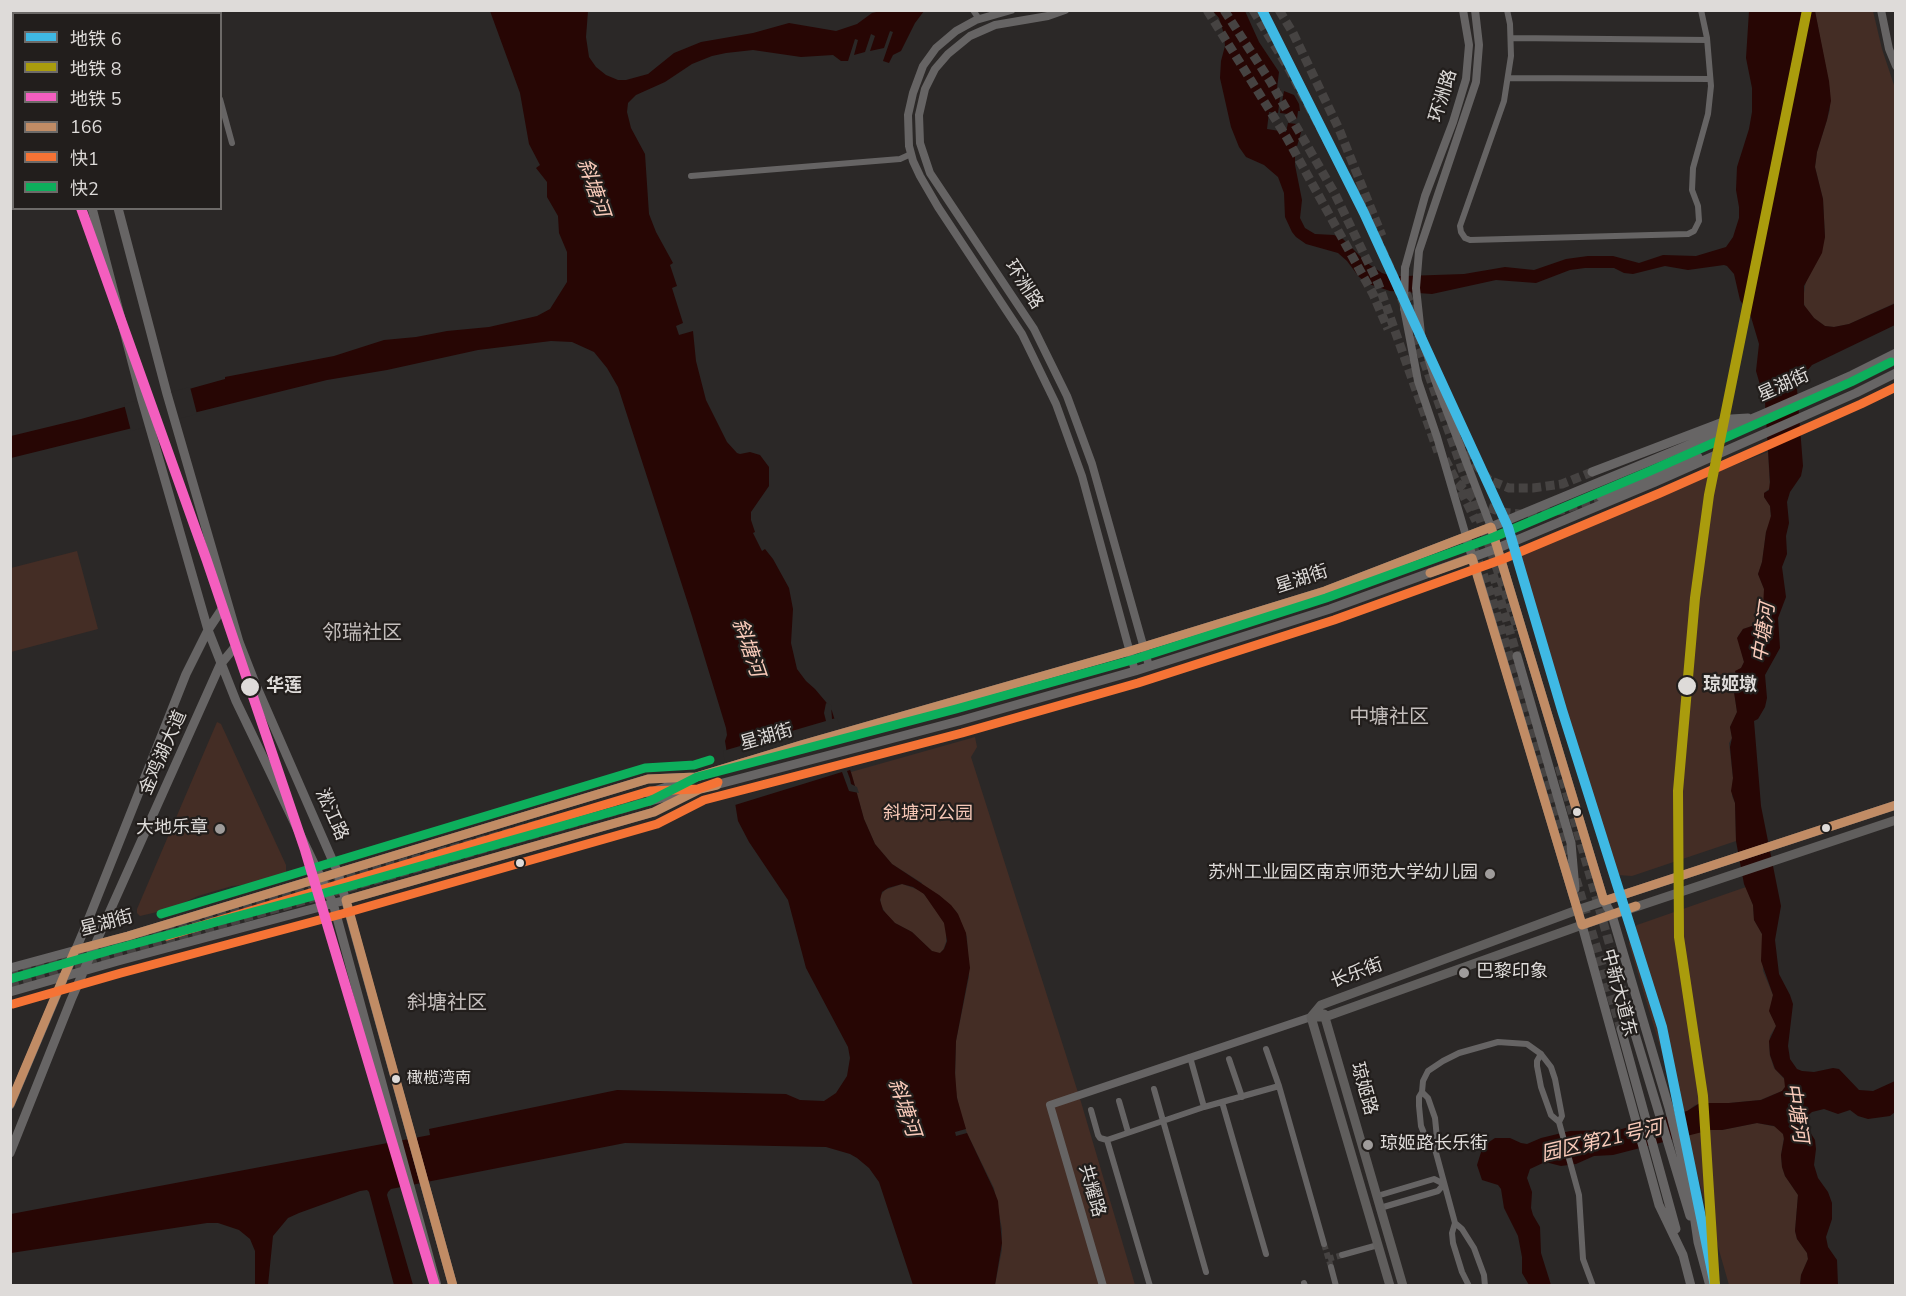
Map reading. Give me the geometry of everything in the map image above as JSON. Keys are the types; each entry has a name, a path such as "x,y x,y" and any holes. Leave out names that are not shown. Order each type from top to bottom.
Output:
{"main road":[{"path":"93,210 142,400 220,665"},
{"path":"119,210 174,419 239,642"},
{"name":"星湖街","path":"1896,353 1852,375 1757,416 1491,527 1325,591 1130,651 728,766 649,797 731,782 959,721 1149,666 1330,609 1498,548 1655,482 1896,373"},
{"path":"1592,472 1731,419 1757,416"},
{"path":"1601,497 1680,463 1761,435"},
{"name":"中新大道东","path":"1491,527 1604,902 1612,915 1669,1108 1691,1194 1698,1242 1710,1286"},
{"name":"中新大道东","path":"1466,536 1582,925 1659,1205 1683,1255 1691,1286"},
{"name":"金鸡湖大道","path":"10,1105 65,976 186,674 208,630 226,603"},
{"name":"金鸡湖大道","path":"10,1153 95,944 220,665 239,642"},
{"name":"淞江路","path":"239,642 338,873 453,1286"},
{"path":"1518,656 1571,843 1577,910"},
{"name":"淞江路","path":"220,665 333,903 437,1286"},
{"name":"星湖街","path":"10,968 320,879 648,779 696,777"},
{"name":"星湖街","path":"10,992 346,900 654,812 700,789"},
{"name":"长乐街","path":"1311,1017 1321,1005 1577,910 1896,805"},
{"name":"长乐街","path":"1311,1017 1324,1017 1582,925 1896,820"},
{"name":"琼姬路","path":"1321,1005 1403,1286"},
{"name":"琼姬路","path":"1311,1017 1390,1286"},
{"path":"1632,1024 1698,1242"},
{"path":"1621,1029 1683,1255"}],"street":[{"path":"973,10 979,19"},
{"name":"环洲路","path":"1011,10 979,19 956,31 936,48 923,66 913,93 909,115 909,146 920,176 1022,334 1056,404 1083,476 1135,670"},
{"name":"环洲路","path":"1065,10 1048,16 995,25 970,36 948,54 935,69 925,90 919,115 920,143 930,173 1034,329 1068,396 1092,464 1149,666"},
{"name":"环洲路","path":"1463,10 1469,45 1466,79 1425,196 1405,268 1404,308 1418,381 1466,536"},
{"name":"环洲路","path":"1475,10 1479,45 1476,82 1419,251 1417,306 1421,334 1436,380 1491,527"},
{"path":"1507,10 1511,56 1504,100 1460,226 1465,238 1470,240 1688,234 1695,231 1699,221 1698,206 1692,190 1693,168 1708,114 1710,79 1707,40 1701,10"},
{"path":"1881,10 1896,66"},
{"path":"1511,38 1707,40"},
{"path":"1508,78 1710,79"},
{"path":"222,106 232,143"},
{"path":"692,176 900,159 911,154"},
{"name":"长乐街","path":"1050,1104 1311,1017"},
{"path":"1435,1149 1428,1143 1421,1126 1419,1097 1423,1081 1431,1069 1459,1053 1484,1045 1506,1042 1527,1044 1541,1054 1551,1068 1555,1079 1562,1116 1561,1126 1579,1195 1583,1259 1593,1286"},
{"path":"1266,1049 1279,1086 1324,1244"},
{"path":"1541,1054 1537,1061 1541,1087 1551,1115 1561,1126"},
{"path":"1190,1057 1204,1107"},
{"path":"1229,1059 1242,1097"},
{"path":"1091,1110 1098,1135 1107,1140 1204,1107 1279,1086"},
{"path":"1154,1089 1206,1272"},
{"path":"1422,1092 1428,1098 1435,1118 1437,1138 1435,1149 1455,1222 1474,1248 1484,1275 1485,1286"},
{"path":"1119,1101 1128,1132"},
{"path":"1222,1102 1266,1254"},
{"name":"共耀路","path":"1050,1104 1103,1286"},
{"path":"1107,1140 1150,1286"},
{"path":"1377,1196 1434,1179 1444,1184"},
{"path":"1380,1208 1438,1191 1444,1184"},
{"path":"1455,1222 1452,1233 1453,1243 1469,1286"},
{"path":"1342,1255 1378,1245"},
{"path":"1331,1268 1336,1286"}],"green space":[{"path":"1815,11 1873,11 1895,88 1895,303 1849,324 1834,327 1825,326 1814,318 1805,307 1803,299 1806,281 1825,237 1823,199 1815,167 1817,152 1830,110 1830,91"},
{"path":"1768,452 1770,488 1764,493 1764,497 1770,506 1771,520 1766,532 1758,574 1764,589 1764,603 1757,621 1752,626 1743,629 1738,636 1744,662 1735,672 1738,681 1734,692 1737,712 1730,727 1732,738 1729,743 1736,841 1632,876 1617,875 1606,865 1565,725 1561,698 1521,565 1521,555 1533,543"},
{"path":"77,551 98,629 11,652 11,568"},
{"path":"217,722 221,724 286,865 286,872 264,881 232,886 198,896 170,909 140,916 137,909"},
{"name":"斜塘河公园","path":"975,737 977,747 971,757 1081,1102 1135,1285 995,1285 1002,1250 1002,1229 994,1188 967,1133 960,1113 955,1086 956,1041 969,977 967,937 956,911 939,895 922,892 946,926 946,942 939,954 932,951 912,932 895,923 881,905 880,896 885,890 902,884 919,890 922,883 892,864 875,844 864,819 851,772"},
{"path":"1746,887 1753,905 1754,920 1762,934 1763,971 1773,995 1770,1013 1776,1026 1770,1036 1770,1056 1774,1068 1785,1080 1785,1087 1782,1091 1760,1100 1704,1103 1680,1113 1629,944 1630,933 1637,925"},
{"path":"1757,1123 1777,1127 1784,1137 1782,1167 1785,1176 1798,1195 1795,1231 1808,1259 1801,1275 1800,1285 1729,1285 1686,1135"}],"water":[{"name":"斜塘河","path":"490,11 588,11 586,37 589,57 606,75 618,80 626,80 648,74 674,53 701,42 753,33 789,23 836,31 857,24 872,13 924,11 915,23 901,51 893,55 889,63 883,61 893,32 890,31 884,48 870,51 875,36 871,34 865,52 854,55 858,40 855,39 848,61 841,61 833,55 801,57 753,50 726,53 692,64 665,82 636,95 628,103 627,112 631,128 645,154 649,214 673,263 670,265 677,286 672,288 683,323 676,326 679,335 693,331 696,361 706,400 727,442 737,453 750,452 760,455 769,467 769,486 751,512 751,520 755,532 753,533 762,551 765,549 773,559 789,588 793,609 791,643 797,669 832,711 864,819 875,844 892,864 951,905 958,914 966,933 970,968 956,1041 955,1073 957,1098 966,1129 955,1132 956,1136 967,1133 998,1201 1002,1243 995,1285 913,1285 879,1182 869,1168 857,1158 826,1147 625,1143 391,1189 387,1195 413,1285 394,1285 367,1190 288,1218 273,1236 268,1285 255,1285 255,1251 250,1239 239,1230 218,1223 11,1253 11,1214 430,1135 429,1129 617,1090 786,1094 800,1100 824,1101 836,1093 847,1076 850,1058 848,1047 806,968 788,900 749,842 738,821 725,741 726,728 692,616 618,387 594,352 572,342 551,341 478,350 387,370 327,380 11,458 11,436 81,419 225,379 225,377 334,356 384,340 489,327 537,316 550,309 567,282 567,252 559,233 558,216 547,197 547,182 536,168 540,165 529,144 520,93","holes":["902,884 913,887 924,894 944,923 947,941 940,953 932,951 912,932 895,923 883,910 880,900 882,892"]},
{"path":"1213,11 1245,11 1259,42 1279,72 1277,88 1281,90 1278,113 1269,112 1267,129 1286,132 1288,123 1297,124 1296,129 1302,129 1295,153 1295,165 1302,200 1300,218 1305,228 1315,234 1334,235 1343,239 1367,263 1382,273 1406,276 1464,274 1505,267 1534,270 1566,259 1588,256 1613,256 1639,263 1663,255 1696,256 1726,247 1733,237 1739,218 1736,190 1737,167 1752,112 1752,88 1746,58 1749,11 1815,11 1831,101 1815,167 1823,199 1825,237 1822,253 1804,286 1804,305 1814,318 1825,326 1834,327 1849,324 1896,303 1895,325 1812,365 1800,379 1797,389 1803,466 1801,476 1790,492 1787,502 1789,523 1786,536 1787,554 1782,567 1786,597 1778,618 1780,648 1765,675 1767,698 1765,707 1758,719 1754,721 1761,806 1781,906 1775,940 1779,974 1793,1004 1788,1046 1790,1059 1797,1069 1802,1071 1839,1069 1859,1090 1873,1091 1895,1081 1895,1112 1890,1116 1868,1119 1850,1110 1838,1114 1824,1109 1812,1112 1805,1118 1807,1127 1815,1140 1814,1165 1818,1178 1828,1192 1832,1203 1832,1219 1826,1237 1828,1247 1837,1260 1838,1285 1800,1285 1801,1275 1808,1259 1795,1231 1798,1195 1785,1176 1781,1155 1783,1134 1774,1126 1757,1123 1710,1130 1613,1155 1594,1156 1576,1164 1561,1166 1545,1162 1530,1169 1527,1178 1532,1192 1531,1208 1540,1227 1541,1253 1551,1285 1529,1285 1522,1273 1518,1236 1504,1208 1501,1189 1498,1185 1482,1180 1477,1165 1482,1149 1495,1138 1510,1138 1527,1144 1570,1131 1618,1130 1687,1111 1700,1103 1761,1100 1782,1091 1785,1087 1784,1078 1775,1069 1770,1055 1769,1041 1776,1026 1769,1011 1773,995 1761,961 1762,934 1754,920 1753,905 1744,884 1736,841 1735,803 1731,791 1733,778 1730,727 1737,712 1734,692 1738,681 1735,671 1741,668 1744,662 1737,638 1743,629 1752,626 1757,621 1763,608 1764,589 1758,574 1771,516 1770,506 1764,497 1764,493 1769,490 1770,482 1765,402 1756,371 1759,344 1751,317 1740,300 1734,274 1724,265 1688,270 1665,266 1633,274 1614,268 1585,268 1570,270 1536,283 1496,280 1432,294 1390,291 1369,284 1359,277 1338,253 1306,244 1296,237 1285,217 1284,193 1278,177 1264,165 1246,157 1239,147 1231,127 1220,78 1225,46 1224,34 1219,18"},
{"path":"1284,91 1294,95 1299,104 1300,111 1298,111 1297,119 1288,119 1288,114 1280,113"}],"pier":[{"path":"190,387 197,414 131,431 124,404"},
{"path":"826,703 831,705 832,719 837,718 853,769 847,771 851,784 857,787 859,793 849,791 842,772 735,805 728,782 723,751 826,721 824,713"}],"tunnel":[{"path":"1207,10 1287,138 1373,294 1388,329"},
{"path":"1224,10 1270,81 1335,194 1378,283 1438,452"},
{"path":"1253,10 1289,69 1362,206 1393,274 1518,630"},
{"path":"1279,10 1293,33 1339,129 1382,236"},
{"path":"1406,293 1420,327"},
{"path":"1433,363 1473,461 1489,480 1509,488 1533,488 1562,484 1592,472"},
{"path":"1445,459 1457,483 1479,504 1501,512 1529,515 1562,510 1601,497"},
{"path":"1461,491 1476,521"},
{"path":"1474,549 1492,598 1570,860"},
{"path":"1493,574 1517,656"},
{"path":"1559,766 1632,1024"},
{"path":"10,975 648,793"},
{"path":"10,985 650,801"},
{"path":"1576,879 1621,1029"},
{"path":"1324,1244 1331,1267"},
{"path":"1328,1259 1342,1255"}],"metro line":[{"name":"6","path":"1262,10 1364,213 1508,527 1562,710 1662,1027 1715,1286"},
{"name":"8","path":"1715,1286 1703,1096 1679,937 1678,791 1695,598 1709,495 1807,10"},
{"name":"5","path":"82,210 207,561 305,850 435,1286"}],"transit line":[{"name":"快2","path":"10,979 650,801 697,777 1132,660 1326,598 1494,537 1650,471 1891,362"},
{"name":"快1","path":"13,1004 349,912 657,824 704,800 962,733 1138,683 1334,620 1503,559 1660,493 1896,387"},
{"name":"166","path":"10,1104 75,950 648,779 696,777 1130,651 1325,591 1491,527 1604,901 1896,805"},
{"name":"166","path":"1430,573 1472,558 1582,925 1636,906"},
{"name":"快2","path":"161,914 645,768 694,765 710,760"},
{"name":"快1","path":"167,936 650,791 698,789 718,782"},
{"name":"166","path":"453,1286 346,900 654,812 700,789 717,785"}],"place":[{"name":"琼姬墩","path":"1687,686"},
{"name":"华莲","path":"250,687"},
{"name":"大地乐章","path":"220,829"},
{"name":"苏州工业园区南京师范大学幼儿园","path":"1490,874"},
{"name":"巴黎印象","path":"1464,973"},
{"name":"橄榄湾南","path":"396,1079"},
{"name":"琼姬路长乐街","path":"1368,1145"}],"district":[{"name":"邻瑞社区","path":"362,634"},
{"name":"中塘社区","path":"1389,718"},
{"name":"斜塘社区","path":"447,1004"}],"water label":[{"name":"中塘河","path":"1765,633"},
{"name":"中塘河","path":"1795,1113"},
{"name":"园区第21号河","path":"1602,1142"}]}
